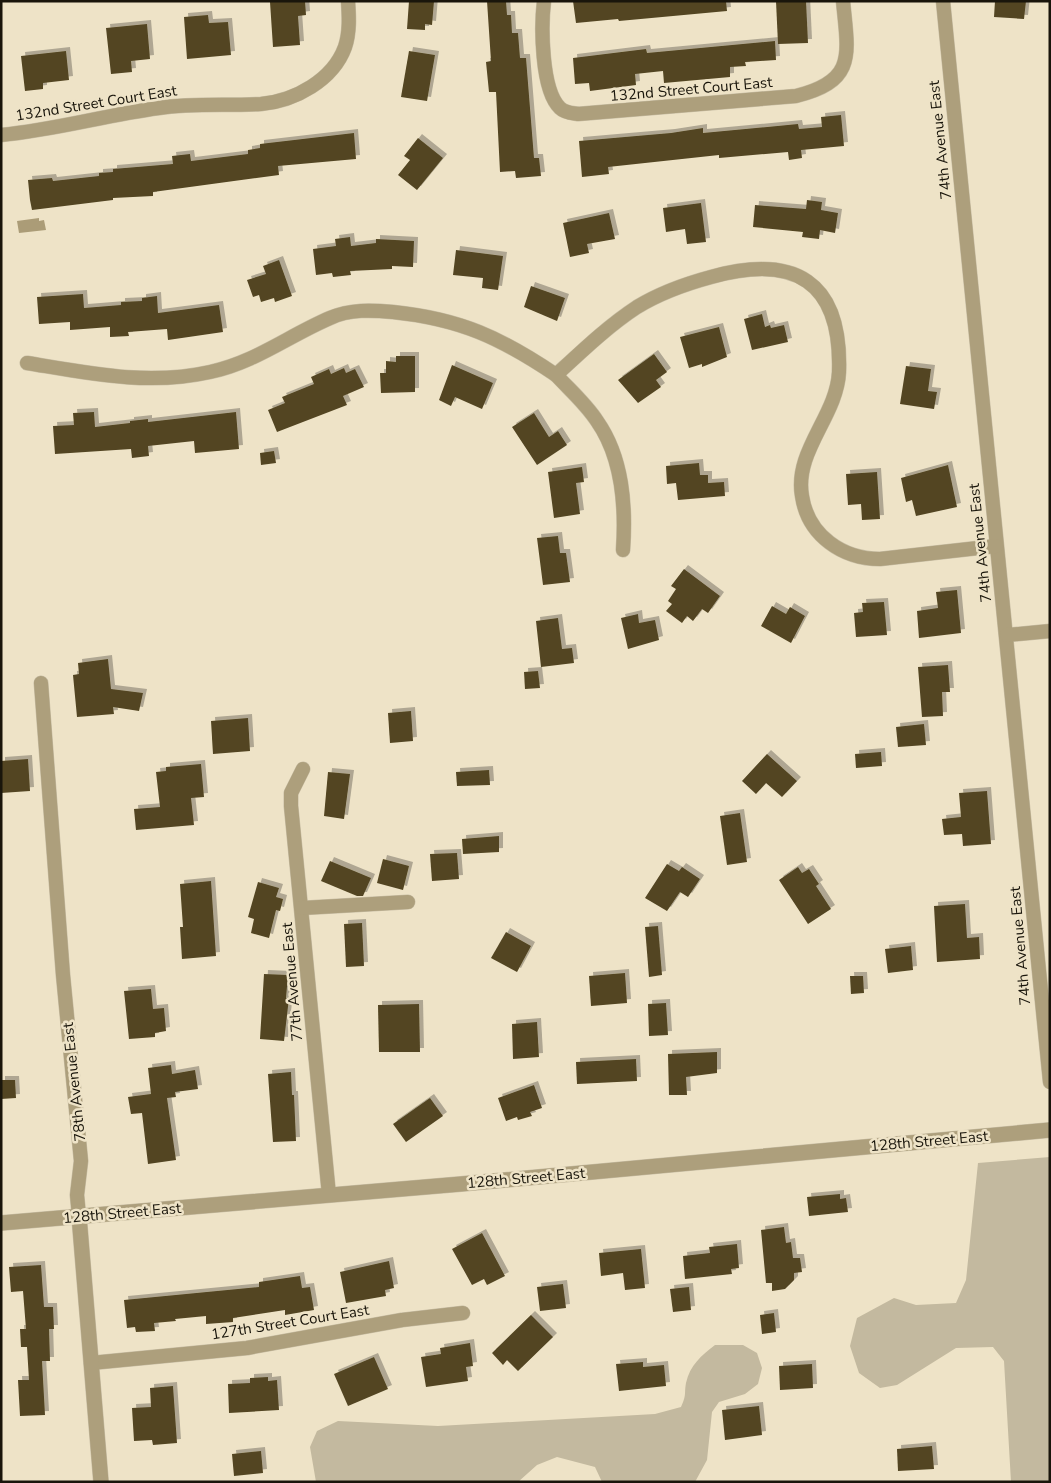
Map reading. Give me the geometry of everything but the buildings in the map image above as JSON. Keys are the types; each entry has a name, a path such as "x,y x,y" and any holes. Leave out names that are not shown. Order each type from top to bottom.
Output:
{"street":[{"name":"132nd Street Court East","path":"1,135 48,130 115,114 164,107 209,103 262,104 286,99 312,86 332,69 343,52 349,23 348,1"},
{"name":"132nd Street Court East","path":"544,1 541,21 547,81 559,108 567,113 578,114 786,97 817,91 839,75 846,60 844,1"},
{"name":"74th Avenue East","path":"943,1 1050,1082"},
{"path":"556,375 584,349 625,316 664,293 692,282 754,268 783,270 809,281 828,304 834,317 838,340 837,389 802,470 802,495 805,508 816,528 832,545 863,559 880,559 996,546"},
{"path":"27,363 119,378 156,380 210,372 258,357 315,325 347,312 380,311 447,320 466,326 515,348 556,375 586,407 607,438 619,472 625,522 623,550"},
{"path":"1007,636 1050,631"},
{"name":"78th Avenue East","path":"41,683 63,975 81,1161 77,1195 101,1482"},
{"name":"77th Avenue East","path":"303,769 291,793 291,806 302,908 319,1112 329,1195"},
{"path":"302,908 408,902"},
{"name":"128th Street East","path":"1,1223 1050,1130"},
{"name":"127th Street Court East","path":"92,1362 247,1348 402,1320 463,1314"}],"shaded area":[{"path":"39,218 39,221 44,220 46,230 19,233 17,221"},
{"path":"1050,1157 1050,1482 1011,1482 1004,1361 993,1347 956,1348 897,1385 880,1388 859,1373 850,1346 857,1318 894,1298 916,1305 956,1303 966,1280 978,1163"},
{"path":"715,1345 743,1345 757,1353 762,1368 758,1384 745,1394 719,1402 712,1412 707,1460 695,1482 602,1482 595,1467 557,1457 537,1465 518,1482 316,1482 310,1447 317,1431 338,1421 438,1426 655,1414 681,1407 690,1371 701,1357"}]}
